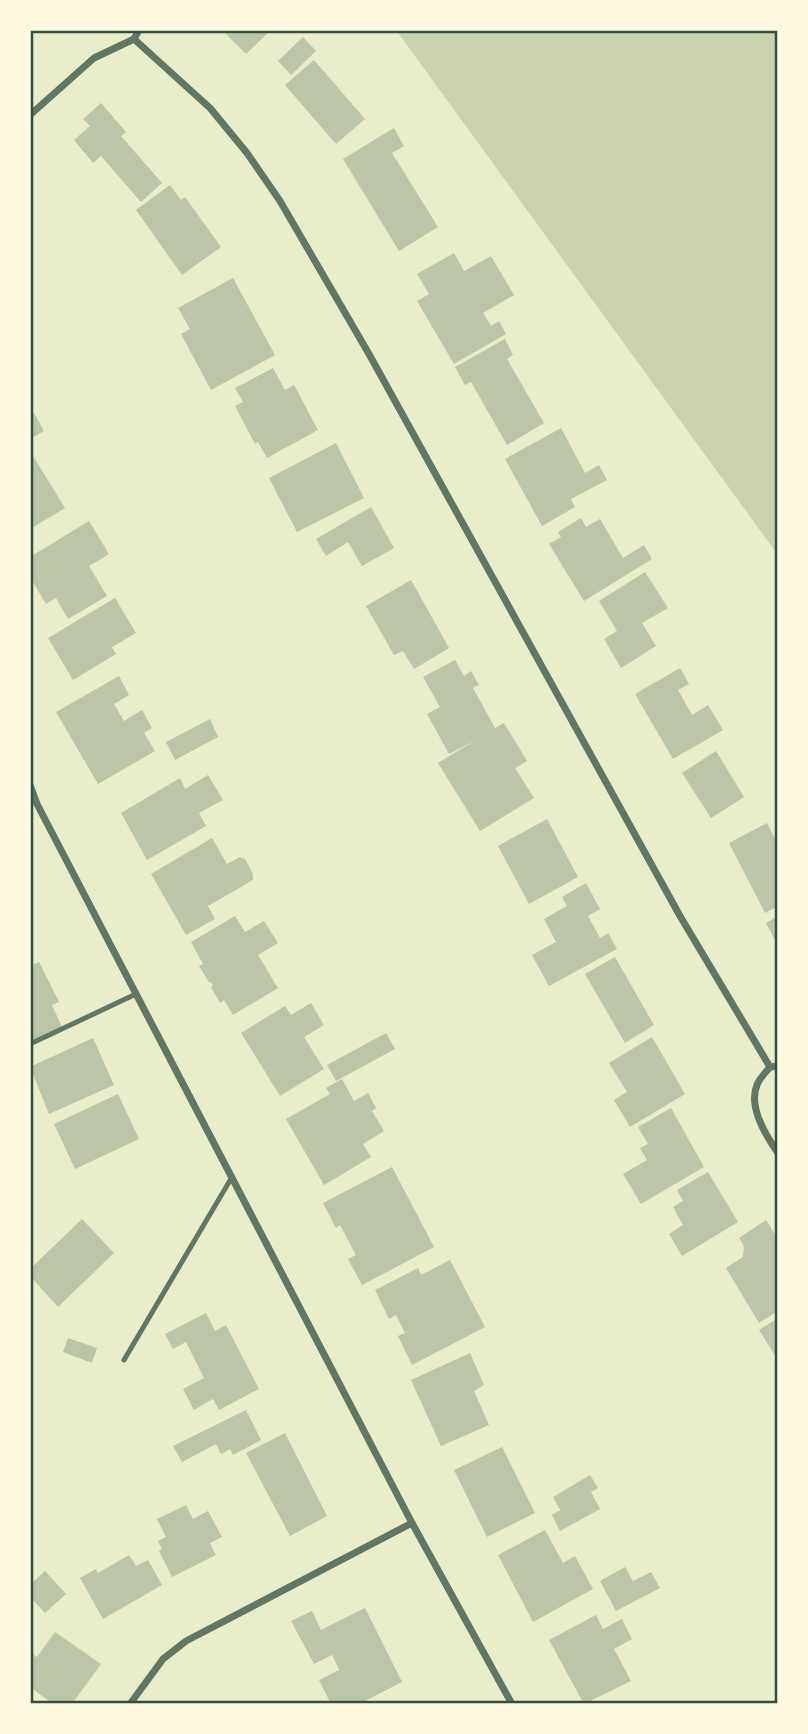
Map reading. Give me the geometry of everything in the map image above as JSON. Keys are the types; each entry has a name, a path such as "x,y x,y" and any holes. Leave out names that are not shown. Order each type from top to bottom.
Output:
{"street":[{"path":"30,115 94,58 134,39 139,30"},
{"path":"134,39 210,108 247,153 280,201 369,354 680,916 774,1066 756,1086 755,1105 769,1140 778,1153"},
{"path":"30,785 37,804 412,1523 512,1704"},
{"path":"130,1704 163,1659 186,1641 412,1523"}],"lane":[{"path":"30,1044 136,994"},
{"path":"124,1360 232,1177"}],"green space":[{"path":"396,30 778,30 778,555"}],"building":[{"path":"222,30 271,30 246,54"},
{"path":"303,37 316,51 291,75 278,61"},
{"path":"314,60 365,119 336,144 285,85"},
{"path":"101,103 126,132 121,136 162,183 141,202 101,156 93,163 74,140 90,126 83,119"},
{"path":"394,128 404,146 392,153 438,227 399,251 343,159"},
{"path":"170,185 181,200 185,197 221,247 182,275 136,210"},
{"path":"454,253 464,271 491,256 514,295 483,313 491,326 499,321 506,334 454,364 417,301 429,294 417,274"},
{"path":"233,278 275,355 211,390 181,334 190,329 178,308"},
{"path":"505,339 513,355 507,359 544,423 507,445 471,382 465,385 455,367"},
{"path":"273,368 285,390 294,385 318,430 267,458 258,442 255,444 235,406 243,402 235,388"},
{"path":"30,406 44,431 30,439"},
{"path":"561,428 585,473 599,465 607,480 571,499 575,507 542,526 505,459"},
{"path":"336,443 364,498 297,532 269,478"},
{"path":"33,456 65,508 30,529 30,458"},
{"path":"371,507 394,548 362,566 348,542 326,556 316,539"},
{"path":"581,518 586,527 600,519 623,558 644,545 652,559 584,601 549,544 561,537 558,532"},
{"path":"89,521 109,554 89,566 107,596 68,619 56,598 46,604 30,577 30,557"},
{"path":"645,572 668,608 642,623 656,646 621,668 604,639 617,631 599,601"},
{"path":"411,580 449,648 414,669 403,651 394,655 366,606"},
{"path":"115,598 136,633 112,647 116,654 73,680 48,638"},
{"path":"455,660 464,676 471,671 479,685 473,688 495,728 504,723 527,761 515,768 534,798 480,831 438,763 474,741 449,754 427,714 440,707 423,677"},
{"path":"680,668 689,684 678,690 692,715 708,705 723,730 673,759 635,694"},
{"path":"119,676 129,695 114,704 124,721 142,710 152,728 144,733 155,751 98,784 56,712"},
{"path":"210,719 218,737 175,760 166,742"},
{"path":"716,751 744,797 711,818 682,773"},
{"path":"208,775 223,800 199,813 206,826 147,860 121,813 180,778 185,789"},
{"path":"547,819 578,877 529,904 498,846"},
{"path":"767,823 778,845 778,906 765,913 729,843"},
{"path":"212,838 227,864 240,857 245,859 253,874 253,880 208,906 215,919 186,935 151,874"},
{"path":"586,883 600,909 588,916 600,938 608,933 617,949 549,986 532,955 556,942 544,919 567,906 562,897"},
{"path":"235,916 245,932 264,921 278,943 258,955 278,988 233,1015 224,1000 220,1003 211,982 199,966 203,964 191,942"},
{"path":"778,916 778,946 766,923"},
{"path":"615,957 654,1025 625,1043 585,974"},
{"path":"39,962 59,1002 52,1005 62,1027 30,1042 30,966"},
{"path":"311,1003 324,1025 304,1037 324,1069 280,1096 241,1033 285,1006 291,1015"},
{"path":"386,1033 395,1049 336,1081 327,1065"},
{"path":"652,1037 685,1094 630,1127 614,1100 627,1092 609,1063"},
{"path":"93,1038 114,1085 49,1114 30,1067"},
{"path":"342,1079 354,1101 368,1093 376,1108 372,1111 384,1131 363,1144 371,1157 324,1185 286,1119 330,1094 326,1088"},
{"path":"118,1094 139,1139 75,1169 54,1124"},
{"path":"671,1108 704,1167 641,1204 623,1174 647,1160 640,1148 648,1144 638,1127"},
{"path":"392,1167 434,1247 362,1285 348,1259 356,1255 340,1225 336,1228 323,1203"},
{"path":"708,1172 738,1222 682,1256 669,1234 683,1225 673,1207 683,1201 677,1190"},
{"path":"82,1219 114,1253 58,1307 30,1276 30,1269"},
{"path":"766,1220 778,1239 778,1311 759,1323 726,1268 743,1257 744,1246 739,1238"},
{"path":"450,1260 485,1327 412,1365 398,1336 405,1333 396,1315 389,1319 375,1290 418,1268 421,1275"},
{"path":"206,1313 215,1331 226,1325 259,1389 219,1410 213,1399 194,1410 183,1389 204,1378 186,1342 173,1349 165,1334"},
{"path":"778,1318 778,1360 759,1330"},
{"path":"68,1338 97,1348 92,1363 63,1352"},
{"path":"470,1353 484,1385 474,1391 489,1425 441,1446 411,1380"},
{"path":"246,1410 261,1440 233,1455 230,1449 221,1454 216,1444 182,1462 173,1446"},
{"path":"285,1433 327,1516 290,1536 246,1453"},
{"path":"502,1447 535,1513 487,1537 454,1470"},
{"path":"590,1475 598,1488 591,1492 600,1509 560,1531 552,1515 560,1510 553,1497"},
{"path":"186,1505 193,1519 208,1511 222,1537 210,1543 216,1555 172,1577 159,1551 162,1549 158,1541 166,1537 157,1519"},
{"path":"545,1530 563,1563 575,1556 593,1589 533,1622 498,1555"},
{"path":"129,1555 136,1566 148,1560 162,1585 103,1619 80,1578 96,1569 98,1573"},
{"path":"625,1567 633,1581 651,1572 660,1588 616,1611 600,1581"},
{"path":"45,1571 66,1594 45,1613 30,1597 30,1585"},
{"path":"365,1608 402,1682 359,1704 331,1704 319,1680 339,1670 338,1667 332,1655 314,1664 291,1621 312,1611 321,1630"},
{"path":"596,1615 603,1629 622,1619 632,1639 614,1649 631,1681 584,1704 549,1640"},
{"path":"55,1632 101,1664 72,1704 53,1704 30,1687 30,1652 37,1657"}]}
